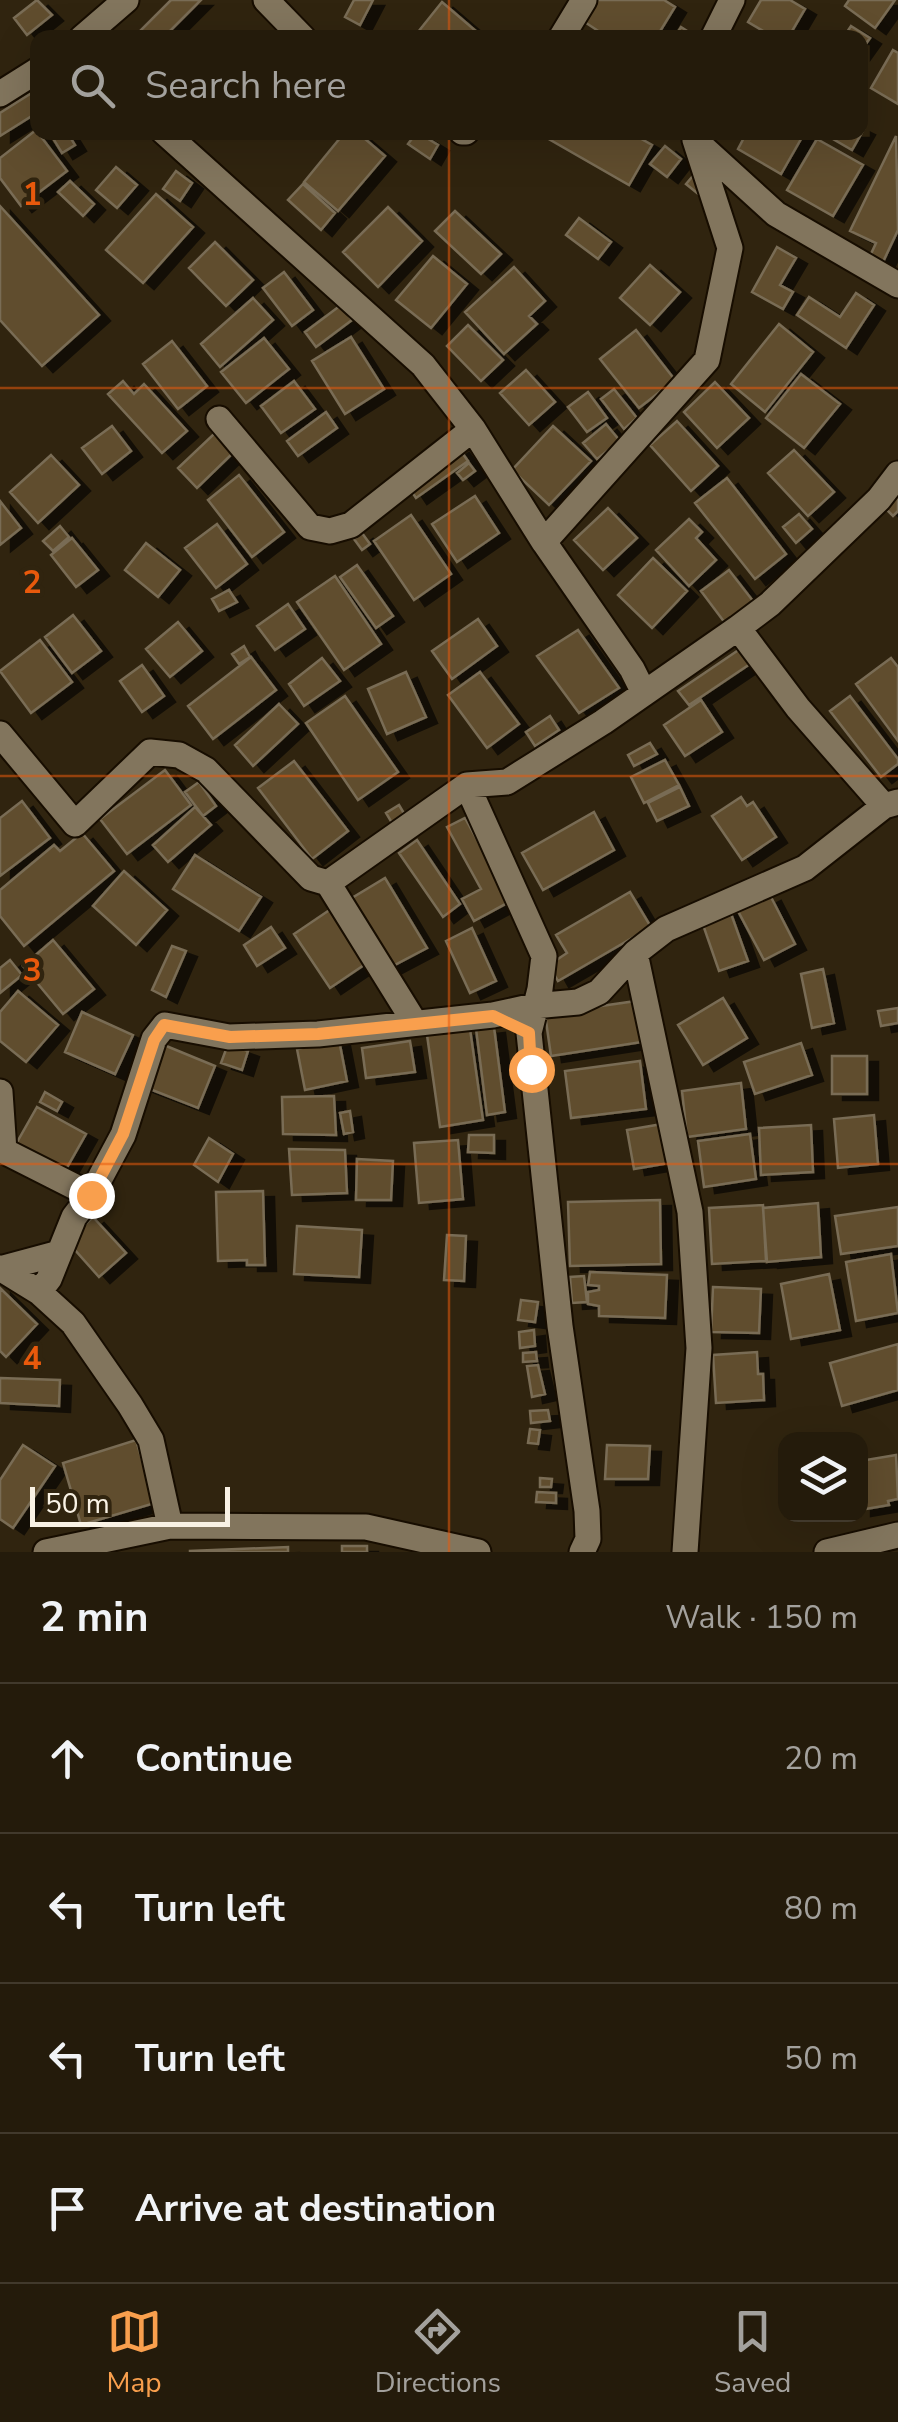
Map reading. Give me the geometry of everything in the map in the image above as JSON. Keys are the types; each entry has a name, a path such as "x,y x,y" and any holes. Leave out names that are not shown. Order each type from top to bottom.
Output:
{"street":[{"path":"91,30 126,0"},
{"path":"266,0 295,30"},
{"path":"566,30 584,0"},
{"path":"717,30 732,0"},
{"path":"2,86 30,74"},
{"path":"173,140 424,365 473,428 644,693"},
{"path":"544,542 707,360 730,248 693,140"},
{"path":"696,140 776,214 898,285"},
{"path":"218,419 310,528 330,531 351,525 473,428"},
{"path":"328,883 468,784 507,782 738,628 770,604 879,499 898,474"},
{"path":"39,1292 74,1217 91,1195 123,1134 154,1040 164,1025 230,1037 318,1034 493,1016 534,1006 578,1002 599,992 635,953 666,929 805,868 891,804 798,708 738,628"},
{"path":"0,734 75,824 150,752 179,755 206,770 310,878 328,883 415,1023"},
{"path":"486,826 507,782"},
{"path":"468,784 544,956 529,1033 560,1326 587,1512 588,1540 582,1552"},
{"path":"635,953 690,1212 700,1348 685,1552"},
{"path":"493,1016 529,1033"},
{"path":"0,1092 4,1151 91,1195"},
{"path":"0,1268 59,1253"},
{"path":"0,1268 39,1292 73,1323 151,1440 170,1526"},
{"path":"47,1551 170,1526 336,1540 366,1527 478,1552"},
{"path":"827,1552 898,1535"}],"building":[{"path":"37,0 52,15 27,35 14,18"},
{"path":"171,0 201,0 171,30 141,30"},
{"path":"354,0 373,0 360,25 345,17"},
{"path":"593,0 664,0 675,7 661,30 597,30 580,19"},
{"path":"761,0 790,0 805,9 793,30 762,30 748,22"},
{"path":"849,0 895,0 875,28 845,6"},
{"path":"442,2 475,30 420,30"},
{"path":"893,50 898,53 898,104 871,88"},
{"path":"30,94 30,117 0,136 0,113"},
{"path":"30,135 30,140 44,140 67,171 21,206 0,178 0,158"},
{"path":"896,136 898,230 883,262 870,256 876,243 850,231"},
{"path":"54,140 72,140 75,145 62,153"},
{"path":"338,140 366,140 385,156 338,211 304,182"},
{"path":"411,140 430,140 438,145 430,159 408,144"},
{"path":"550,140 643,140 652,145 629,185"},
{"path":"743,140 800,140 781,174 738,149"},
{"path":"816,140 863,165 833,216 787,190"},
{"path":"835,140 858,140 852,150"},
{"path":"665,146 681,159 667,177 650,164"},
{"path":"703,164 702,197 686,184"},
{"path":"116,167 137,185 117,208 96,190"},
{"path":"176,171 192,183 180,201 163,189"},
{"path":"70,181 94,204 83,216 58,192"},
{"path":"303,184 335,213 321,230 288,200"},
{"path":"156,194 193,227 143,283 106,250"},
{"path":"0,206 99,315 42,366 0,320"},
{"path":"388,207 422,241 378,287 343,252"},
{"path":"455,211 501,254 481,274 435,231"},
{"path":"579,218 611,242 598,259 566,235"},
{"path":"215,242 253,280 226,306 189,268"},
{"path":"777,247 796,258 780,285 793,292 783,309 752,292"},
{"path":"433,256 467,284 431,328 396,300"},
{"path":"650,265 680,292 650,325 620,298"},
{"path":"514,267 545,301 529,316 537,324 504,354 465,312"},
{"path":"284,272 313,310 292,326 263,288"},
{"path":"856,293 874,305 846,348 797,315 809,297 840,317"},
{"path":"253,298 273,320 220,367 201,344"},
{"path":"341,305 352,320 316,347 305,332"},
{"path":"779,324 813,352 765,412 731,384"},
{"path":"468,325 503,360 481,381 447,346"},
{"path":"636,330 675,380 639,408 600,359"},
{"path":"351,337 384,389 345,414 312,361"},
{"path":"264,338 289,369 246,403 221,372"},
{"path":"172,341 207,386 178,409 143,364"},
{"path":"526,370 555,402 529,425 500,393"},
{"path":"801,374 840,404 804,448 766,418"},
{"path":"123,381 134,394 144,384 187,431 162,453 108,394"},
{"path":"294,381 315,409 281,433 261,406"},
{"path":"715,382 749,418 717,448 684,412"},
{"path":"614,389 637,418 624,429 601,399"},
{"path":"588,392 607,418 587,432 568,407"},
{"path":"326,412 337,428 298,456 287,441"},
{"path":"677,421 718,466 691,491 650,445"},
{"path":"606,424 620,441 597,459 583,443"},
{"path":"112,426 131,451 102,474 82,448"},
{"path":"553,426 591,461 549,505 512,470"},
{"path":"215,433 233,453 197,488 178,468"},
{"path":"458,447 468,461 416,498 406,483"},
{"path":"794,450 834,492 808,516 768,473"},
{"path":"51,455 79,485 38,523 10,492"},
{"path":"469,463 475,471 463,480 457,473"},
{"path":"239,475 284,532 252,557 208,500"},
{"path":"727,478 786,554 755,579 695,503"},
{"path":"898,483 898,511 893,516 879,502"},
{"path":"475,496 499,533 457,562 432,524"},
{"path":"0,501 21,528 0,545"},
{"path":"608,508 637,538 603,570 574,540"},
{"path":"799,514 812,529 796,543 783,527"},
{"path":"411,515 451,574 414,600 374,541"},
{"path":"689,519 702,532 696,538 716,560 689,586 656,550"},
{"path":"217,524 247,564 216,588 185,548"},
{"path":"60,526 69,537 53,551 43,541"},
{"path":"362,533 370,544 362,550 354,539"},
{"path":"72,538 98,570 76,587 51,555"},
{"path":"146,543 180,570 158,597 125,570"},
{"path":"653,558 687,591 652,628 618,595"},
{"path":"357,565 393,616 376,628 340,577"},
{"path":"729,570 753,601 725,623 701,591"},
{"path":"335,576 381,644 344,670 297,602"},
{"path":"229,590 237,602 219,611 212,599"},
{"path":"288,604 305,629 275,650 257,626"},
{"path":"73,615 101,651 72,673 45,637"},
{"path":"478,619 497,646 452,679 432,651"},
{"path":"178,622 202,651 170,677 146,649"},
{"path":"578,630 619,688 579,713 537,656"},
{"path":"40,640 72,682 31,713 0,671"},
{"path":"244,646 250,657 239,664 232,654"},
{"path":"743,647 753,662 689,705 678,691"},
{"path":"251,657 276,690 213,739 188,706"},
{"path":"322,658 340,681 304,706 289,684"},
{"path":"891,658 898,667 898,741 856,684"},
{"path":"142,665 164,696 142,712 120,681"},
{"path":"406,672 426,717 387,734 368,689"},
{"path":"480,672 519,724 487,748 448,695"},
{"path":"345,696 398,772 358,800 306,723"},
{"path":"850,696 898,759 898,764 881,777 830,711"},
{"path":"701,700 722,732 685,756 664,725"},
{"path":"279,704 298,724 253,766 235,745"},
{"path":"550,716 559,730 535,746 526,732"},
{"path":"650,743 657,754 634,766 628,755"},
{"path":"665,760 679,785 644,803 631,777"},
{"path":"294,761 348,831 312,859 258,788"},
{"path":"165,770 191,805 127,854 100,819"},
{"path":"199,782 216,806 203,816 185,792"},
{"path":"680,787 689,806 657,821 648,803"},
{"path":"741,797 747,806 753,802 776,837 742,860 712,816"},
{"path":"22,801 50,838 0,876 0,818"},
{"path":"399,805 408,820 395,828 386,813"},
{"path":"195,807 211,825 168,862 153,845"},
{"path":"594,812 614,850 543,890 522,853"},
{"path":"465,818 511,901 474,921 462,899 481,889 447,827"},
{"path":"82,833 114,871 24,946 0,916 0,890 54,845 60,851"},
{"path":"417,840 460,904 443,917 399,853"},
{"path":"195,855 261,897 239,931 173,889"},
{"path":"124,871 167,910 136,945 93,906"},
{"path":"385,878 427,948 387,969 347,901"},
{"path":"630,892 651,927 558,981 549,965 567,953 556,935"},
{"path":"770,895 795,944 764,960 738,911"},
{"path":"334,907 370,961 330,988 294,934"},
{"path":"729,908 748,961 719,971 701,919"},
{"path":"271,927 285,948 257,966 244,945"},
{"path":"472,928 496,981 470,993 446,941"},
{"path":"53,940 94,989 63,1014 23,966"},
{"path":"172,946 186,951 166,997 152,990"},
{"path":"10,960 22,975 0,993 0,968"},
{"path":"823,969 834,1023 812,1028 801,974"},
{"path":"18,991 58,1025 26,1062 0,1041 0,1012"},
{"path":"723,998 747,1038 703,1065 678,1025"},
{"path":"636,1001 642,1042 551,1056 545,1014"},
{"path":"898,1008 898,1023 881,1026 878,1011"},
{"path":"82,1012 133,1035 115,1074 65,1052"},
{"path":"494,1027 505,1112 487,1115 476,1029"},
{"path":"470,1029 483,1120 440,1127 427,1035"},
{"path":"339,1040 347,1081 305,1090 297,1049"},
{"path":"410,1041 415,1072 366,1078 362,1048"},
{"path":"159,1043 215,1066 198,1108 142,1086"},
{"path":"801,1043 812,1075 755,1094 744,1062"},
{"path":"228,1044 248,1051 242,1070 221,1063"},
{"path":"832,1056 867,1056 867,1094 832,1094"},
{"path":"640,1061 646,1109 571,1118 565,1071"},
{"path":"741,1083 746,1129 687,1137 682,1091"},
{"path":"45,1092 62,1102 57,1111 40,1102"},
{"path":"334,1096 336,1135 283,1134 282,1097"},
{"path":"37,1107 86,1134 65,1171 16,1144"},
{"path":"350,1111 353,1132 344,1134 340,1113"},
{"path":"874,1115 878,1164 838,1168 834,1119"},
{"path":"662,1124 669,1163 634,1169 627,1130"},
{"path":"811,1125 813,1172 761,1175 759,1128"},
{"path":"750,1134 756,1179 704,1187 698,1141"},
{"path":"469,1135 494,1135 494,1153 468,1152"},
{"path":"209,1138 233,1154 218,1182 194,1165"},
{"path":"458,1140 463,1199 419,1203 414,1143"},
{"path":"289,1149 345,1150 347,1193 292,1195"},
{"path":"357,1159 393,1161 391,1200 356,1200"},
{"path":"263,1191 265,1265 247,1265 247,1260 218,1261 216,1192"},
{"path":"660,1200 661,1264 570,1266 568,1202"},
{"path":"818,1203 821,1257 767,1262 763,1208"},
{"path":"763,1205 766,1261 712,1264 709,1208"},
{"path":"898,1207 898,1246 841,1254 835,1216"},
{"path":"93,1217 126,1253 99,1277 67,1241"},
{"path":"297,1226 362,1230 359,1277 294,1274"},
{"path":"447,1235 466,1236 464,1281 444,1280"},
{"path":"891,1254 898,1313 856,1321 846,1262"},
{"path":"590,1272 667,1275 665,1318 599,1316 599,1306 588,1304 588,1292 599,1290 599,1286 588,1285"},
{"path":"829,1274 840,1330 791,1339 781,1284"},
{"path":"584,1276 587,1302 572,1303 570,1277"},
{"path":"713,1287 761,1289 759,1333 711,1332"},
{"path":"0,1288 37,1324 6,1357 0,1351"},
{"path":"521,1300 538,1302 535,1322 518,1320"},
{"path":"534,1330 535,1346 520,1348 519,1332"},
{"path":"898,1344 898,1390 842,1406 830,1363"},
{"path":"536,1352 537,1361 523,1362 523,1353"},
{"path":"757,1352 764,1400 716,1403 713,1355"},
{"path":"538,1365 545,1394 532,1397 527,1366"},
{"path":"0,1378 60,1380 59,1406 0,1403"},
{"path":"548,1410 550,1421 531,1423 530,1411"},
{"path":"530,1429 540,1430 538,1444 528,1443"},
{"path":"136,1440 155,1503 81,1525 63,1463"},
{"path":"23,1445 55,1466 13,1528 0,1519 0,1480"},
{"path":"607,1445 650,1446 648,1479 605,1479"},
{"path":"896,1455 898,1499 888,1501 889,1505 868,1509 868,1460"},
{"path":"540,1478 552,1479 551,1487 540,1487"},
{"path":"537,1492 556,1493 556,1503 536,1502"},
{"path":"342,1546 367,1546 367,1552 342,1552"},
{"path":"288,1547 288,1552 190,1552 190,1551"}],"route":[{"path":"91,1195 123,1134 154,1040 164,1025 230,1037 318,1034 493,1016 529,1033 531,1069"}]}
